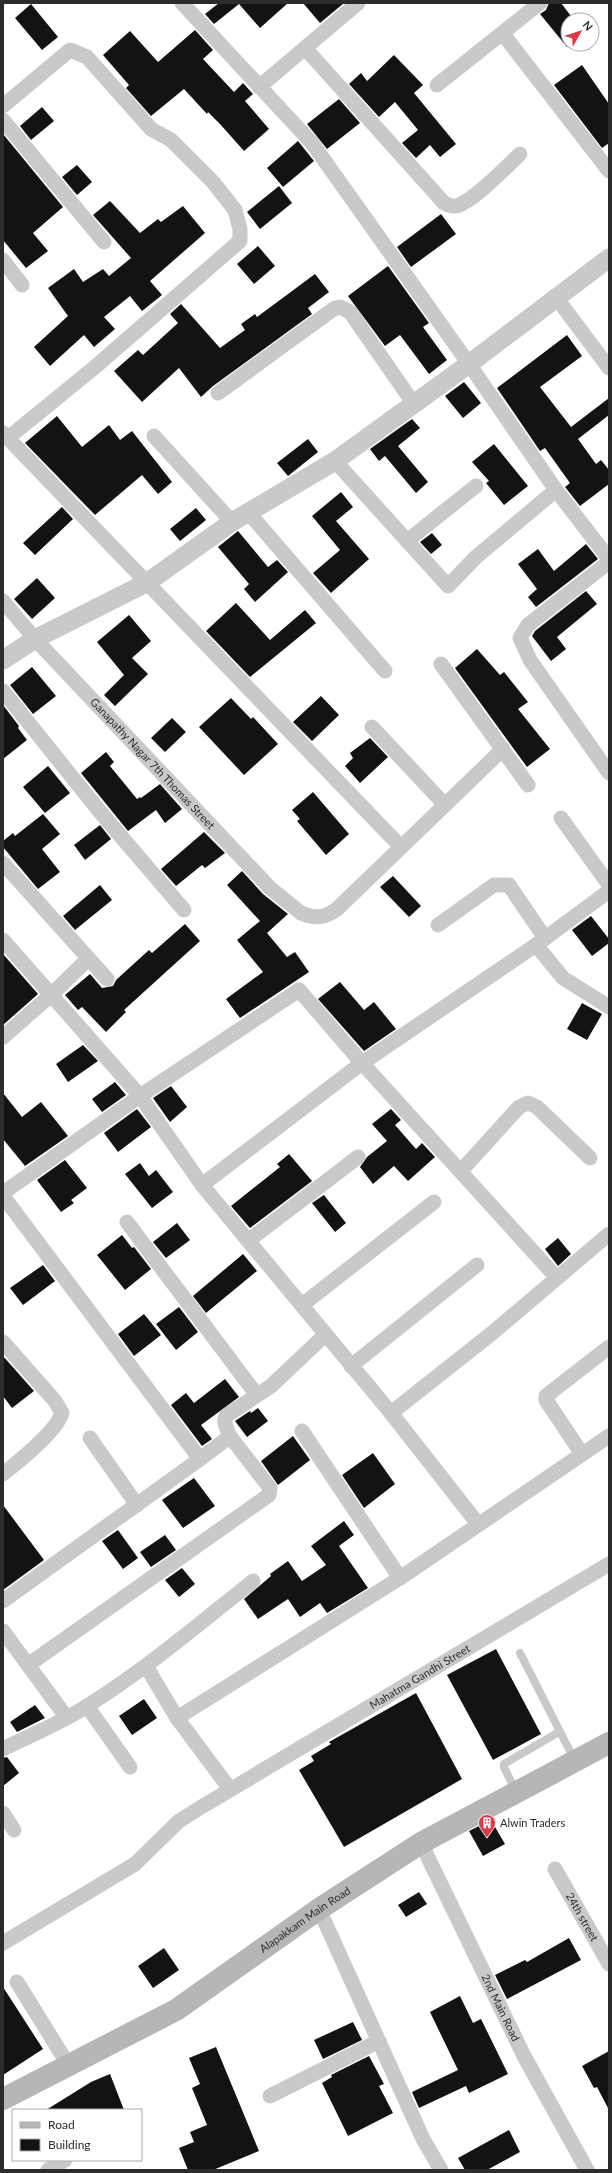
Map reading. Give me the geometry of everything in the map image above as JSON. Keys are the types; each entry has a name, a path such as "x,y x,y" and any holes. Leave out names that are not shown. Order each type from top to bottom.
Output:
{"main road":[{"name":"Alapakkam Main Road","path":"3,2099 176,2010 319,1909 421,1843 609,1743"}],"street":[{"path":"182,3 312,144 469,364 556,490 609,559"},
{"path":"259,87 358,3"},
{"path":"437,85 503,34 540,3"},
{"path":"503,34 609,171"},
{"path":"305,48 403,159 444,203 450,206 455,206 470,199 520,154"},
{"path":"3,106 70,50 87,57 151,129 170,140 213,182 235,210 240,229 240,241 95,367 5,435 148,582 401,847"},
{"path":"3,120 104,242"},
{"path":"3,660 36,639 148,582 240,517 335,461 469,364 555,296 609,258"},
{"path":"3,260 22,285"},
{"path":"555,296 609,368"},
{"path":"218,393 335,308 340,307 350,312 414,404"},
{"path":"154,436 240,517 385,671"},
{"path":"335,461 448,586 476,557 556,490"},
{"path":"407,541 476,486"},
{"path":"609,562 528,625 520,638 530,660 609,773"},
{"name":"Ganapathy Nagar 7th Thomas Street","path":"3,601 36,639 270,888 301,913 317,918 329,915 337,909 503,749"},
{"path":"441,664 528,785"},
{"path":"3,691 101,813 184,910"},
{"path":"372,727 445,805"},
{"path":"561,818 609,885"},
{"path":"3,863 107,979"},
{"path":"438,925 494,885 509,885 540,942 563,978 607,1003"},
{"path":"202,1185 362,1063 540,942 609,891"},
{"path":"3,940 140,1096 202,1185 391,1413 478,1524"},
{"path":"3,1037 51,995 88,959"},
{"path":"200,1459 3,1195 140,1096 299,990 362,1063 557,1278"},
{"path":"461,1171 519,1107 528,1103 537,1107 590,1158"},
{"path":"248,1241 358,1157"},
{"path":"302,1305 434,1202"},
{"path":"127,1222 256,1394"},
{"path":"391,1413 491,1334 609,1234"},
{"path":"351,1366 476,1265"},
{"path":"28,1666 269,1495 270,1488 229,1435 225,1427 224,1418 256,1394 271,1386 325,1335"},
{"path":"3,1342 55,1401 62,1414 58,1423 5,1469"},
{"path":"582,1454 546,1400 546,1396 609,1347"},
{"path":"302,1432 400,1578"},
{"path":"3,1601 225,1442 229,1435"},
{"path":"177,1718 400,1578 609,1436"},
{"path":"90,1438 136,1505"},
{"name":"Mahatma Gandhi Street","path":"3,1943 135,1864 179,1821 609,1564"},
{"path":"3,1749 67,1718 87,1706 146,1666 253,1581"},
{"path":"3,1631 67,1718"},
{"path":"146,1666 177,1718 230,1790"},
{"path":"87,1706 130,1767"},
{"path":"3,1813 14,1830"},
{"name":"2nd Main Road","path":"421,1843 524,2056 587,2170"},
{"name":"24th street","path":"555,1869 609,1964"},
{"path":"319,1909 422,2139 441,2170"},
{"path":"17,1982 69,2066"},
{"path":"270,2096 378,2041"},
{"path":"48,2170 63,2161"}],"lane":[{"path":"520,1653 575,1761"},
{"path":"516,1793 504,1764 559,1732"}],"building":[{"path":"219,3 288,3 260,28 239,4 214,24 205,14"},
{"path":"303,3 344,3 320,23"},
{"path":"549,3 561,3 568,12 560,12 560,38 540,14 546,10"},
{"path":"31,4 58,37 42,50 15,18"},
{"path":"195,30 213,50 203,59 234,92 243,83 253,94 245,101 269,129 244,151 220,124 208,112 207,114 184,89 151,116 126,88 129,85 103,55 130,31 158,62"},
{"path":"394,55 423,85 414,93 456,144 440,157 430,145 416,158 402,143 418,130 395,102 379,117 349,84 361,73 367,81"},
{"path":"582,65 609,104 609,143 602,148 554,85"},
{"path":"339,99 360,123 327,149 307,124"},
{"path":"42,107 54,121 31,140 20,126"},
{"path":"3,134 63,207 33,233 48,251 26,268 3,240"},
{"path":"298,141 314,161 283,187 267,168"},
{"path":"77,165 92,182 77,195 62,177"},
{"path":"279,186 292,203 260,229 247,212"},
{"path":"110,201 140,233 158,219 161,222 183,206 205,233 150,281 162,295 142,311 130,296 104,317 115,329 94,347 84,335 50,366 34,347 68,316 48,288 74,269 83,282 103,269 109,276 131,258 93,215"},
{"path":"441,214 456,234 411,267 397,247"},
{"path":"258,246 275,266 254,284 237,264"},
{"path":"388,266 429,323 423,327 447,360 429,374 400,335 385,346 348,296"},
{"path":"315,274 329,292 308,308 312,314 213,386 201,397 179,368 142,402 114,371 138,350 143,355 178,323 170,314 181,304 220,348 245,330 241,324 255,314 257,317"},
{"path":"567,335 582,356 540,387 571,427 609,398 609,415 578,439 596,464 601,460 609,470 609,484 580,506 565,487 570,483 545,448 540,451 497,388"},
{"path":"464,382 481,403 463,418 445,396"},
{"path":"57,416 82,447 109,425 120,440 132,431 172,482 158,494 142,475 95,515 25,443"},
{"path":"412,419 420,428 398,446 428,482 416,493 385,456 379,461 370,449"},
{"path":"308,439 318,452 288,476 277,463"},
{"path":"494,444 528,486 504,505 486,483 489,481 472,462"},
{"path":"341,492 353,507 336,521 369,559 331,593 313,573 340,550 312,516"},
{"path":"62,507 73,519 35,555 23,543"},
{"path":"196,508 206,520 180,541 170,529"},
{"path":"238,531 268,567 277,560 288,572 255,602 244,589 249,584 218,547"},
{"path":"432,533 442,545 431,554 420,542"},
{"path":"586,544 598,559 536,607 528,597 537,589 518,564 538,549 554,571"},
{"path":"37,578 55,598 32,619 14,599"},
{"path":"586,591 597,604 557,637 566,649 551,661 532,636 535,631"},
{"path":"236,603 270,640 305,610 316,623 250,677 206,631"},
{"path":"129,615 151,641 132,658 148,674 115,706 104,695 124,675 97,642"},
{"path":"477,649 500,675 504,672 528,702 518,709 550,749 527,767 455,668"},
{"path":"32,667 56,696 33,714 10,685"},
{"path":"321,696 339,715 312,741 293,722"},
{"path":"231,698 251,719 253,717 278,744 244,775 199,727"},
{"path":"3,705 19,726 18,728 27,740 3,759"},
{"path":"172,718 186,732 165,752 151,738"},
{"path":"370,738 388,757 360,783 345,766 353,758 350,753"},
{"path":"106,752 114,762 110,766 137,799 140,797 141,798 160,784 182,809 165,823 156,810 128,831 81,773"},
{"path":"48,766 70,793 45,813 23,787"},
{"path":"313,792 349,834 326,855 297,821 300,819 292,810"},
{"path":"43,814 60,834 42,849 60,872 38,889 3,847 3,841 13,833 15,836"},
{"path":"100,825 111,839 85,860 74,845"},
{"path":"204,832 225,853 205,868 202,865 176,886 161,869"},
{"path":"242,871 263,894 288,914 267,933 287,957 295,952 309,972 240,1018 226,999 263,972 237,940 260,921 227,885"},
{"path":"393,876 421,906 409,917 380,887"},
{"path":"100,885 112,900 75,930 63,916"},
{"path":"591,916 609,939 609,943 592,956 572,930"},
{"path":"185,924 200,941 124,1010 126,1012 106,1032 82,1007 78,1010 65,995 90,974 102,988 113,986 116,980 149,950 152,953"},
{"path":"3,954 38,994 3,1025"},
{"path":"340,982 364,1010 374,1002 396,1029 364,1051 318,999"},
{"path":"582,1003 602,1014 587,1040 567,1029"},
{"path":"83,1045 98,1061 68,1082 56,1064"},
{"path":"115,1082 126,1095 102,1112 92,1099"},
{"path":"171,1086 187,1107 170,1122 153,1098"},
{"path":"3,1093 22,1117 41,1102 68,1136 25,1166 3,1139"},
{"path":"137,1109 151,1127 118,1152 104,1133"},
{"path":"391,1109 401,1120 395,1125 416,1149 422,1143 435,1157 408,1181 394,1166 373,1184 360,1167 367,1157 387,1141 372,1124"},
{"path":"289,1154 312,1181 250,1228 231,1206 280,1167 277,1164"},
{"path":"65,1160 87,1188 71,1200 74,1203 61,1212 37,1180"},
{"path":"140,1163 149,1176 156,1170 173,1192 152,1208 125,1174"},
{"path":"324,1195 346,1223 335,1232 312,1203"},
{"path":"177,1223 190,1240 166,1258 153,1242"},
{"path":"122,1235 132,1248 134,1247 151,1269 125,1290 97,1255"},
{"path":"558,1238 571,1254 558,1266 545,1249"},
{"path":"243,1254 257,1271 206,1313 193,1296"},
{"path":"43,1265 55,1281 23,1305 10,1288"},
{"path":"179,1307 198,1332 176,1350 156,1324"},
{"path":"144,1314 161,1335 134,1356 118,1334"},
{"path":"3,1356 34,1391 12,1408 3,1396"},
{"path":"225,1379 239,1397 201,1425 212,1439 202,1446 171,1405 186,1393 194,1403"},
{"path":"258,1408 268,1421 247,1437 235,1421 250,1411 251,1413"},
{"path":"293,1436 310,1460 278,1485 261,1461"},
{"path":"373,1453 395,1484 364,1508 342,1475"},
{"path":"194,1478 215,1506 183,1528 162,1500"},
{"path":"3,1505 44,1560 3,1590"},
{"path":"344,1521 354,1535 339,1546 368,1588 327,1613 320,1603 300,1617 288,1599 258,1619 244,1599 271,1576 270,1574 288,1561 302,1581 326,1565 311,1546"},
{"path":"118,1530 138,1558 123,1569 102,1541"},
{"path":"165,1535 176,1550 151,1567 140,1552"},
{"path":"182,1568 195,1584 179,1597 165,1580"},
{"path":"496,1649 541,1734 493,1760 447,1675"},
{"path":"416,1693 462,1779 344,1847 299,1770 314,1761 311,1756 331,1744 329,1742"},
{"path":"144,1699 157,1718 132,1735 119,1716"},
{"path":"35,1705 45,1718 17,1732 10,1722"},
{"path":"7,1757 19,1773 3,1786 3,1758"},
{"name":"Alwin Traders","path":"491,1820 505,1844 483,1856 469,1831"},
{"path":"419,1892 427,1904 406,1917 398,1905"},
{"path":"569,1938 581,1960 507,1999 495,1975 525,1960 527,1962"},
{"path":"164,1948 179,1970 153,1988 138,1966"},
{"path":"3,1987 43,2049 3,2075"},
{"path":"460,1996 473,2023 481,2019 508,2074 469,2093 466,2086 419,2108 412,2092 458,2070 430,2012"},
{"path":"353,2022 362,2040 323,2059 314,2040"},
{"path":"216,2047 259,2151 213,2170 188,2170 179,2148 194,2142 190,2132 207,2125 192,2088 200,2084 189,2058"},
{"path":"609,2051 609,2110 597,2087 594,2088 582,2066"},
{"path":"369,2056 384,2084 379,2086 393,2113 348,2136 322,2083 332,2077 331,2075"},
{"path":"110,2074 124,2109 48,2109 91,2082"},
{"path":"509,2130 520,2152 487,2170 465,2170 458,2158"}],"place":[{"name":"Alwin Traders","path":"487,1838"}]}
